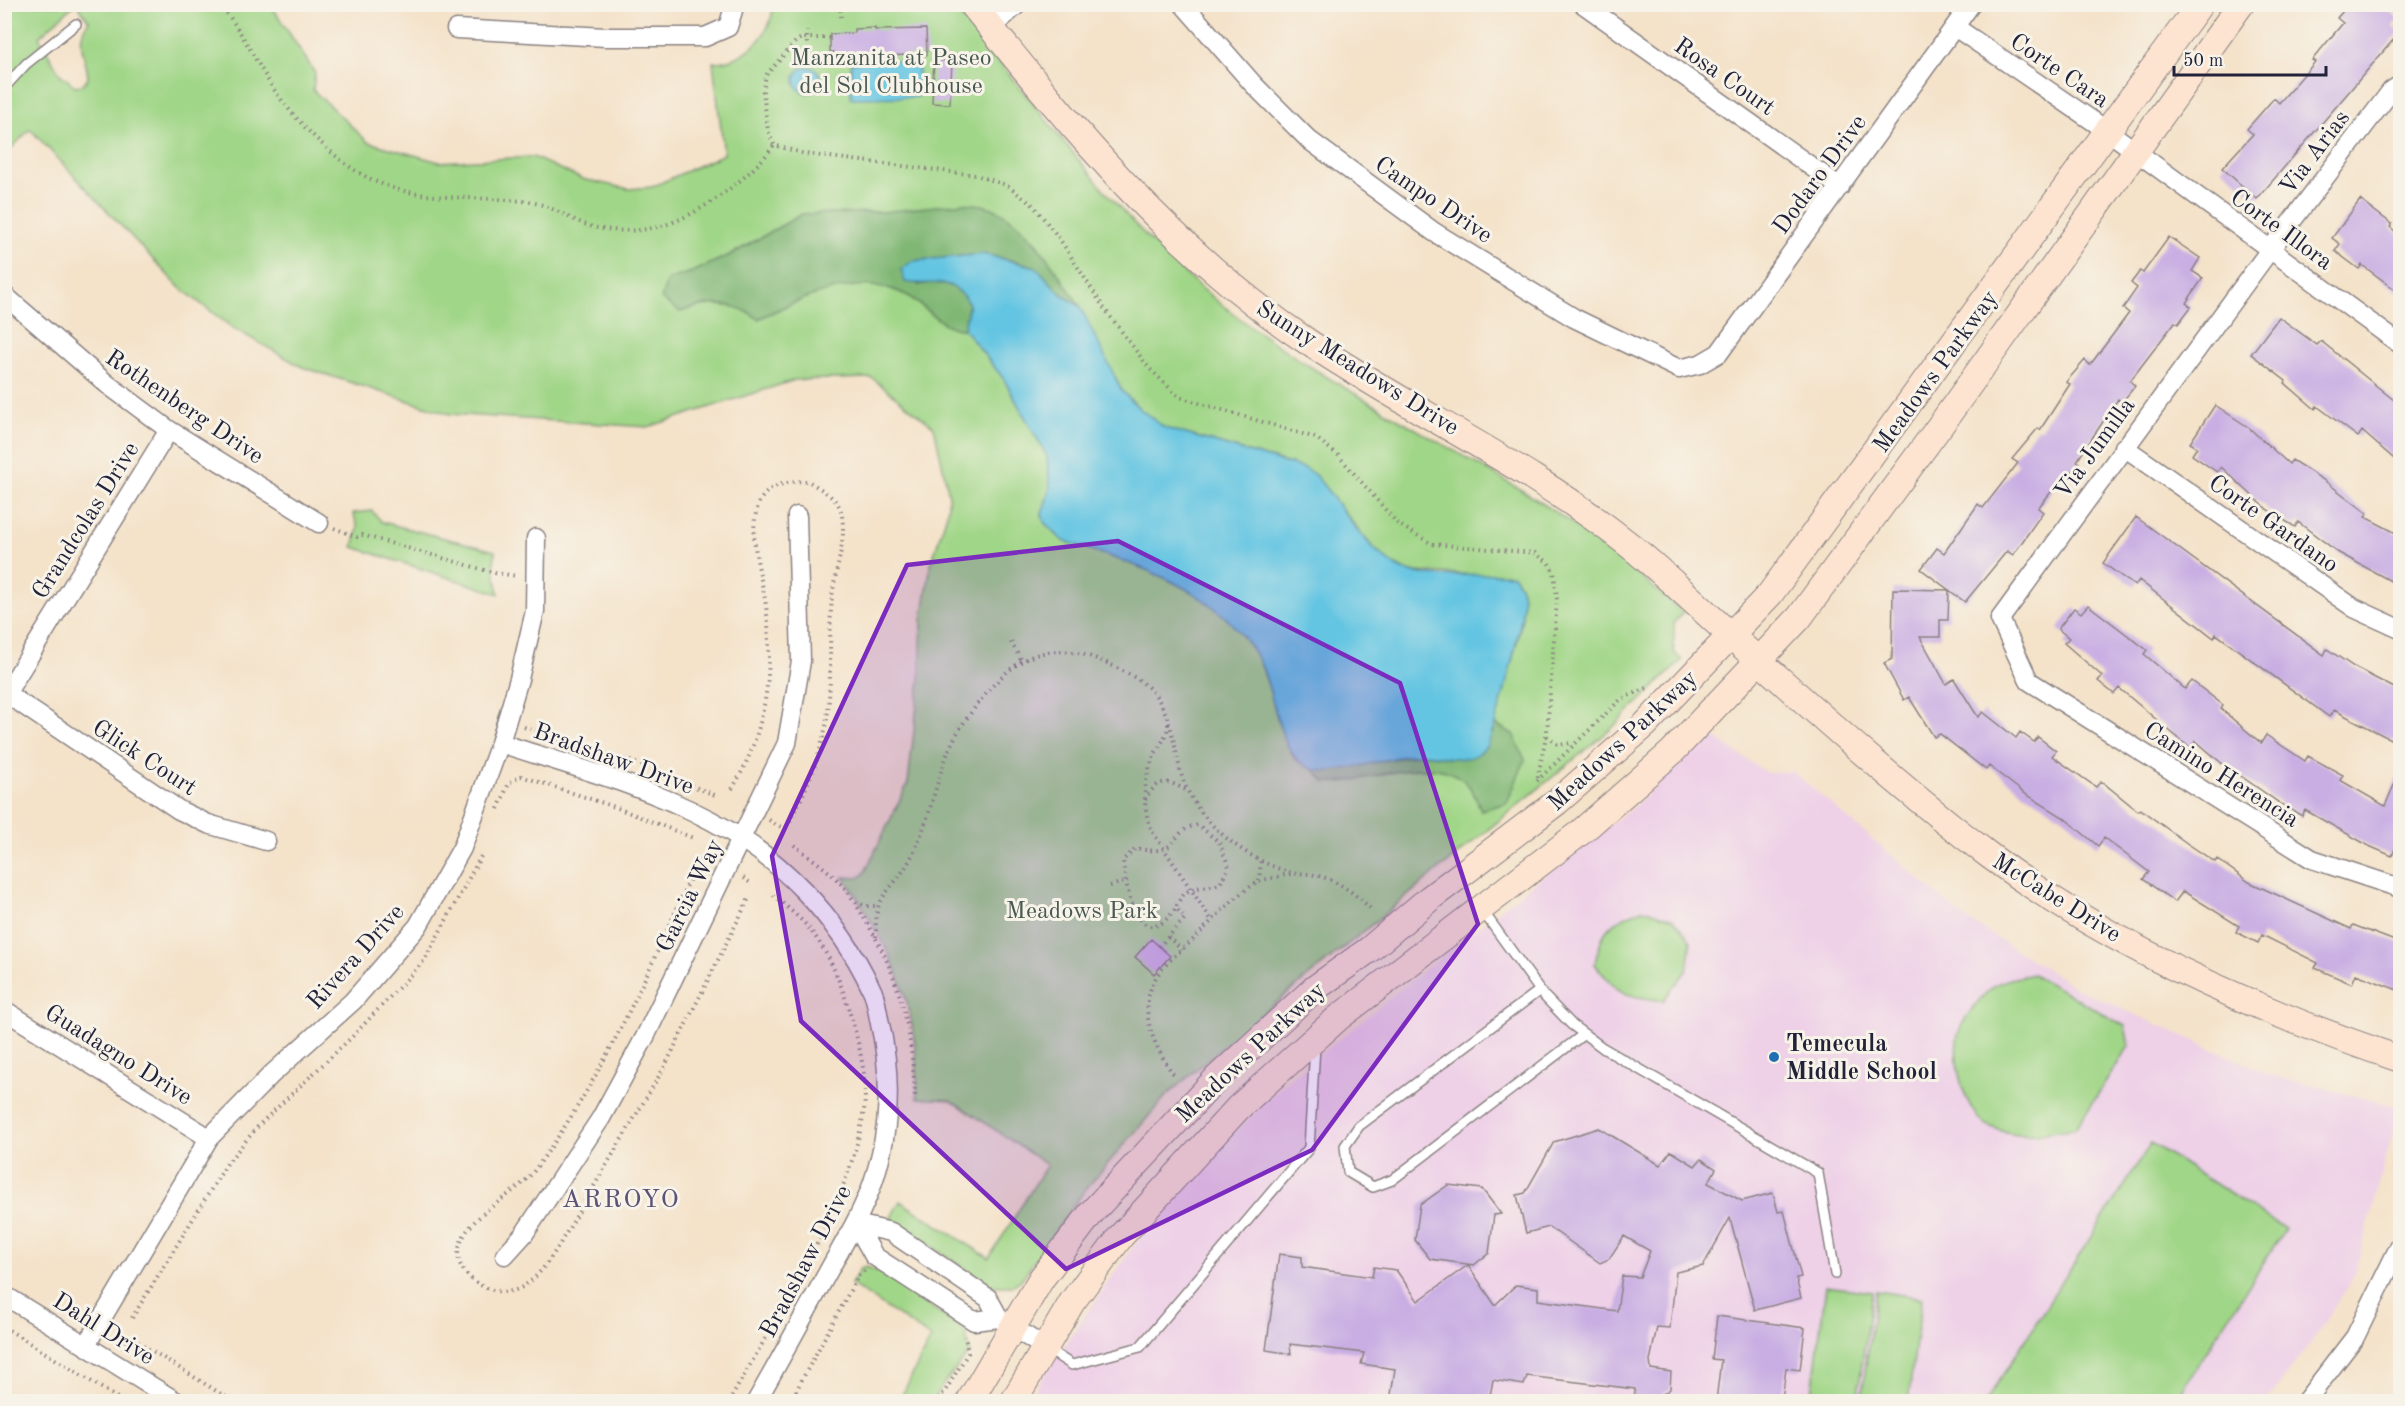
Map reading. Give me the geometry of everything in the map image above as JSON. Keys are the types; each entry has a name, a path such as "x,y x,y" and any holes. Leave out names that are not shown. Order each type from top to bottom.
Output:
{"main road":[{"name":"Sunny Meadows Drive","path":"972,4 1149,211 1213,269 1309,342 1557,491 1630,545 1759,660"},
{"name":"Meadows Parkway","path":"969,1401 1006,1322 1092,1212 1217,1078 1314,989 1370,949 1430,898 1557,802 1645,725 1770,594 2109,132 2200,4"},
{"name":"Meadows Parkway","path":"1013,1401 1072,1302 1121,1236 1238,1108 1316,1038 1480,908 1581,832 1672,752 1799,618 2241,4"},
{"name":"McCabe Drive","path":"1759,660 1920,801 1994,858 2063,905 2140,949 2245,1001 2400,1059"}],"street":[{"path":"456,29 606,37 715,35 728,27 735,4"},
{"path":"991,28 1018,4"},
{"name":"Campo Drive","path":"1184,4 1253,84 1309,140 1425,226 1574,318 1679,369 1700,364"},
{"name":"Rosa Court","path":"1583,4 1840,187"},
{"name":"Dodaro Drive","path":"1700,364 1719,353 1971,4"},
{"name":"Corte Cara","path":"1955,27 2136,152"},
{"name":"Via Arias","path":"2269,250 2391,91 2400,85"},
{"name":"Corte Illora","path":"2136,152 2400,344"},
{"name":"Via Jumilla","path":"2028,681 2000,619 2269,250"},
{"name":"Rothenberg Drive","path":"4,295 107,384 170,430 319,523"},
{"name":"Grandcolas Drive","path":"6,696 170,430"},
{"name":"Corte Gardano","path":"2124,447 2354,608 2400,629"},
{"name":"Garcia Way","path":"505,1255 524,1234 601,1118 645,1037 787,743 801,661 797,516"},
{"name":"Rivera Drive","path":"86,1345 209,1138 272,1074 353,1001 418,926 462,848 500,743 535,611 536,538"},
{"name":"Camino Herencia","path":"2028,681 2312,859 2400,888"},
{"name":"Glick Court","path":"6,696 179,810 208,824 266,841"},
{"name":"Bradshaw Drive","path":"500,743 658,794 712,821 742,840 809,894 841,934 873,990 883,1035 889,1081 886,1131 872,1183 856,1224 756,1401"},
{"name":"Guadagno Drive","path":"4,1010 209,1138"},
{"path":"856,1224 870,1251 884,1263 974,1321 1006,1322"},
{"path":"856,1224 891,1232 988,1298 1006,1322 1045,1348"},
{"path":"2305,1401 2355,1337 2400,1245"},
{"name":"Dahl Drive","path":"4,1295 177,1401"}],"lane":[{"path":"4,88 26,64 76,24"},
{"path":"1480,908 1539,990 1584,1034 1603,1048 1818,1173 1835,1274"},
{"path":"1539,990 1359,1126 1345,1146 1348,1172 1373,1187 1392,1180 1584,1034"},
{"path":"1045,1348 1072,1365 1140,1347 1309,1148 1316,1038"}],"path":[{"path":"219,4 275,91 313,135 343,162 364,175 394,188 421,196 532,202 592,226 612,230 662,226 689,214 746,178 774,145"},
{"path":"840,4 841,17"},
{"path":"807,30 807,53"},
{"path":"774,145 768,131 763,91 766,75 795,41 808,38 830,38"},
{"path":"774,145 805,154 976,175 1006,185 1033,205 1059,238 1104,308 1149,368 1179,397 1316,438 1338,455 1398,525 1432,544 1536,554 1548,562 1554,572 1557,600 1546,736 1537,781 1621,699 1646,689 1654,681"},
{"path":"319,523 357,537 362,536 495,573 536,579"},
{"path":"1011,642 1022,661"},
{"path":"876,937 878,906 905,869 923,825 948,749 961,726 991,685 1002,674 1037,654 1054,652 1099,659 1138,679 1155,694 1168,720 1189,792 1215,827 1228,839 1272,868 1292,873 1312,873 1332,880 1351,890 1370,908"},
{"path":"1168,720 1168,731 1156,753 1145,782 1145,815 1212,921"},
{"path":"1546,736 1558,745 1576,742"},
{"path":"497,813 509,783 521,776 615,807 693,838"},
{"path":"1145,800 1152,788 1161,783 1172,782 1189,792"},
{"path":"1198,825 1219,842 1229,867 1226,877 1220,884 1190,888 1183,894 1167,921 1157,926 1148,924 1135,915 1128,881 1123,860 1133,850 1165,850 1173,845 1185,829 1198,825"},
{"path":"132,1318 228,1162 260,1124 352,1037 424,960 482,855"},
{"path":"1259,882 1262,874 1261,860"},
{"path":"1173,1074 1155,1046 1148,1005 1150,989 1156,976 1212,921 1259,882 1292,873"},
{"path":"1110,886 1128,881"},
{"path":"729,1401 834,1207 856,1150 864,1107 862,1062 843,989 807,927 770,892"},
{"path":"854,901 866,906 878,906"},
{"path":"1159,947 1185,918 1176,908"},
{"path":"1168,937 1182,950"},
{"path":"790,1401 858,1276 866,1270 876,1271"},
{"path":"4,1327 124,1401"},
{"path":"933,1401 944,1393 968,1353 968,1344 960,1330"},
{"path":"138,1342 234,1401"}],"highlighted area":[{"path":"1118,541 1400,683 1478,924 1312,1150 1066,1269 801,1021 772,856 907,565"}],"shaded area":[{"name":"Temecula Middle School","path":"1709,734 1767,773 1792,771 1965,918 2080,990 2271,1075 2400,1107 2355,1274 2319,1332 2267,1401 1052,1402 1032,1393 1137,1240 1200,1169 1281,1086 1507,904 1637,804"}],"green space":[{"path":"15,5 74,5 39,37 60,74 75,86 82,85 88,78 81,42 84,28 89,21 77,5 271,5 315,73 313,90 368,142 439,162 533,157 582,179 629,189 652,187 724,154 713,62 735,57 754,45 768,27 773,5 950,5 1131,220 1199,286 1236,316 1315,370 1521,490 1604,548 1683,612 1674,623 1674,653 1682,660 1610,730 1232,1039 1167,1095 1084,1191 1021,1280 1012,1286 992,1286 890,1219 900,1201 989,1258 1047,1165 951,1100 917,1098 914,1035 900,982 877,931 844,877 858,878 864,874 908,783 920,679 922,620 931,564 947,514 949,495 934,427 872,378 795,380 648,427 450,414 302,367 233,328 179,287 30,129 5,155 5,24","holes":["882,212 1036,242 1122,391 1140,409 1165,428 1294,465 1315,475 1370,544 1389,562 1411,572 1513,576 1518,581 1523,600 1519,635 1495,724 1513,734 1481,810 1471,789 1458,776 1442,769 1403,770 1342,782 1325,782 1313,769 1294,759 1259,659 1237,628 1206,599 1149,570 1062,540 1044,522 1042,514 1050,489 1047,456 1003,378 964,329 949,326 916,301 894,289 878,284 865,283 833,289 800,300 758,319 743,308 703,303 667,280 692,272 732,254 802,214"]},
{"path":"963,203 986,206 1001,212 1014,222 1051,263 1080,306 1061,294 1036,267 983,254 912,261 918,285 941,283 954,287 964,297 969,304 964,329 942,322 910,297 892,289 872,286 853,286 813,295 758,319 739,308 720,305 700,306 680,312 661,299 667,280 692,272 732,254 802,214 882,212"},
{"path":"372,511 382,522 495,551 494,566 499,594 353,547 358,528 353,513"},
{"path":"1495,724 1513,734 1525,760 1507,803 1481,810 1471,789 1458,776 1442,770 1403,770 1362,779 1325,782 1313,769 1348,767 1421,754 1460,758 1493,732"},
{"path":"1643,909 1673,919 1691,941 1687,970 1663,1001 1624,993 1611,983 1595,964 1604,934 1609,928 1622,918"},
{"path":"2033,974 2125,1026 2129,1046 2076,1128 2023,1134 2002,1131 1981,1121 1966,1098 1956,1053 1960,1029 1989,990 2013,978"},
{"path":"2151,1143 2285,1229 2175,1401 1986,1401"},
{"path":"867,1267 883,1273 965,1331 970,1352 943,1385 934,1401 899,1401 931,1338 851,1284 860,1269"},
{"path":"1826,1286 1872,1292 1857,1401 1811,1401"},
{"path":"1876,1291 1922,1298 1908,1401 1861,1401"}],"water":[{"path":"918,61 918,97 851,98 851,62"},
{"path":"808,67 817,71 821,80 817,89 808,93 799,89 795,80 799,71"},
{"path":"983,254 1036,267 1061,294 1080,306 1122,391 1140,409 1165,428 1306,469 1315,475 1371,545 1397,567 1411,572 1436,575 1513,575 1522,592 1521,615 1501,703 1485,748 1478,754 1462,758 1420,754 1335,770 1312,769 1300,762 1290,751 1283,737 1269,687 1258,659 1241,634 1220,613 1197,596 1172,582 1118,559 1062,540 1044,522 1042,514 1050,489 1047,456 1003,378 964,329 969,304 962,294 948,285 905,282 901,270 912,261"}],"building":[{"path":"2349,4 2383,4 2399,19 2393,26 2400,32 2257,199 2222,168 2253,134 2247,129 2274,98 2279,103 2315,62 2312,60 2343,23 2337,18"},
{"path":"875,28 875,30 926,29 927,55 834,56 834,52 830,52 830,34 854,33 854,29"},
{"path":"934,60 952,61 950,104 932,103"},
{"path":"2360,200 2392,224 2390,227 2400,235 2400,293 2362,265 2359,269 2335,251 2340,244 2332,238"},
{"path":"2169,237 2200,258 2192,271 2203,278 2186,303 2191,307 2178,324 2175,322 2130,381 2135,386 2122,402 2118,399 2077,461 2079,463 2067,477 2065,475 2038,508 2043,512 2013,555 2007,551 1965,602 1921,569 1937,548 1944,553 1978,504 1983,508 2018,463 2012,459 2038,428 2040,430 2070,384 2066,382 2085,360 2090,365 2129,313 2123,308 2137,288 2131,283 2140,271 2143,273"},
{"path":"2279,317 2317,345 2321,341 2400,405 2400,464 2362,431 2358,437 2317,406 2315,409 2285,383 2286,381 2251,354"},
{"path":"2215,405 2248,427 2289,464 2292,460 2325,481 2367,513 2365,517 2400,535 2400,586 2339,553 2298,522 2295,527 2268,510 2221,467 2217,472 2192,455 2197,447 2190,443"},
{"path":"2136,517 2324,655 2327,649 2354,667 2400,691 2400,744 2334,710 2329,717 2216,634 2214,638 2139,580 2135,586 2103,563"},
{"path":"1893,589 1949,590 1948,620 1940,620 1940,637 1920,637 1946,684 1954,679 1978,717 1983,712 2016,738 2020,732 2034,742 2038,737 2056,751 2052,756 2096,787 2101,781 2138,811 2140,809 2188,844 2215,862 2217,859 2249,882 2351,929 2353,925 2400,943 2400,991 2356,974 2352,984 2315,968 2318,963 2262,935 2258,943 2236,932 2239,926 2183,891 2175,902 2143,879 2149,872 2104,838 2098,846 2063,817 2024,793 1989,766 1986,770 1940,734 1934,737 1909,697 1904,700 1884,663 1892,659"},
{"path":"2088,605 2147,650 2144,654 2185,689 2192,681 2223,705 2221,709 2261,743 2266,735 2305,761 2308,756 2343,775 2340,780 2385,806 2400,771 2400,851 2395,849 2392,856 2369,846 2305,810 2302,816 2235,772 2233,773 2196,741 2190,748 2119,688 2114,694 2098,681 2102,676 2064,643 2069,638 2058,629 2074,608 2081,613"},
{"path":"1151,939 1170,956 1154,974 1135,957"},
{"path":"1599,1128 1660,1165 1671,1151 1695,1166 1701,1159 1716,1169 1708,1183 1742,1201 1773,1193 1778,1212 1784,1211 1801,1277 1796,1278 1801,1298 1755,1310 1730,1218 1703,1266 1676,1272 1670,1328 1657,1327 1650,1361 1651,1369 1671,1372 1670,1389 1660,1396 1659,1401 1634,1400 1635,1389 1527,1376 1524,1385 1493,1380 1489,1401 1390,1401 1395,1369 1361,1364 1364,1353 1290,1344 1291,1354 1266,1350 1279,1254 1302,1257 1302,1267 1372,1277 1374,1267 1396,1270 1418,1301 1468,1265 1495,1305 1516,1285 1538,1288 1538,1300 1617,1311 1622,1276 1640,1277 1650,1251 1624,1236 1609,1259 1600,1263 1549,1227 1526,1233 1517,1195 1525,1193 1554,1142"},
{"path":"1448,1185 1482,1189 1501,1214 1494,1215 1489,1253 1474,1265 1430,1259 1415,1240 1420,1205"},
{"path":"1717,1316 1805,1328 1800,1370 1786,1368 1782,1401 1716,1401 1721,1360 1712,1359"}],"place":[{"name":"Temecula Middle School","path":"1774,1057"}],"district":[{"name":"ARROYO","path":"621,1198"}],"park label":[{"name":"Manzanita at Paseo del Sol Clubhouse","path":"891,71"},
{"name":"Meadows Park","path":"1082,910"}]}
